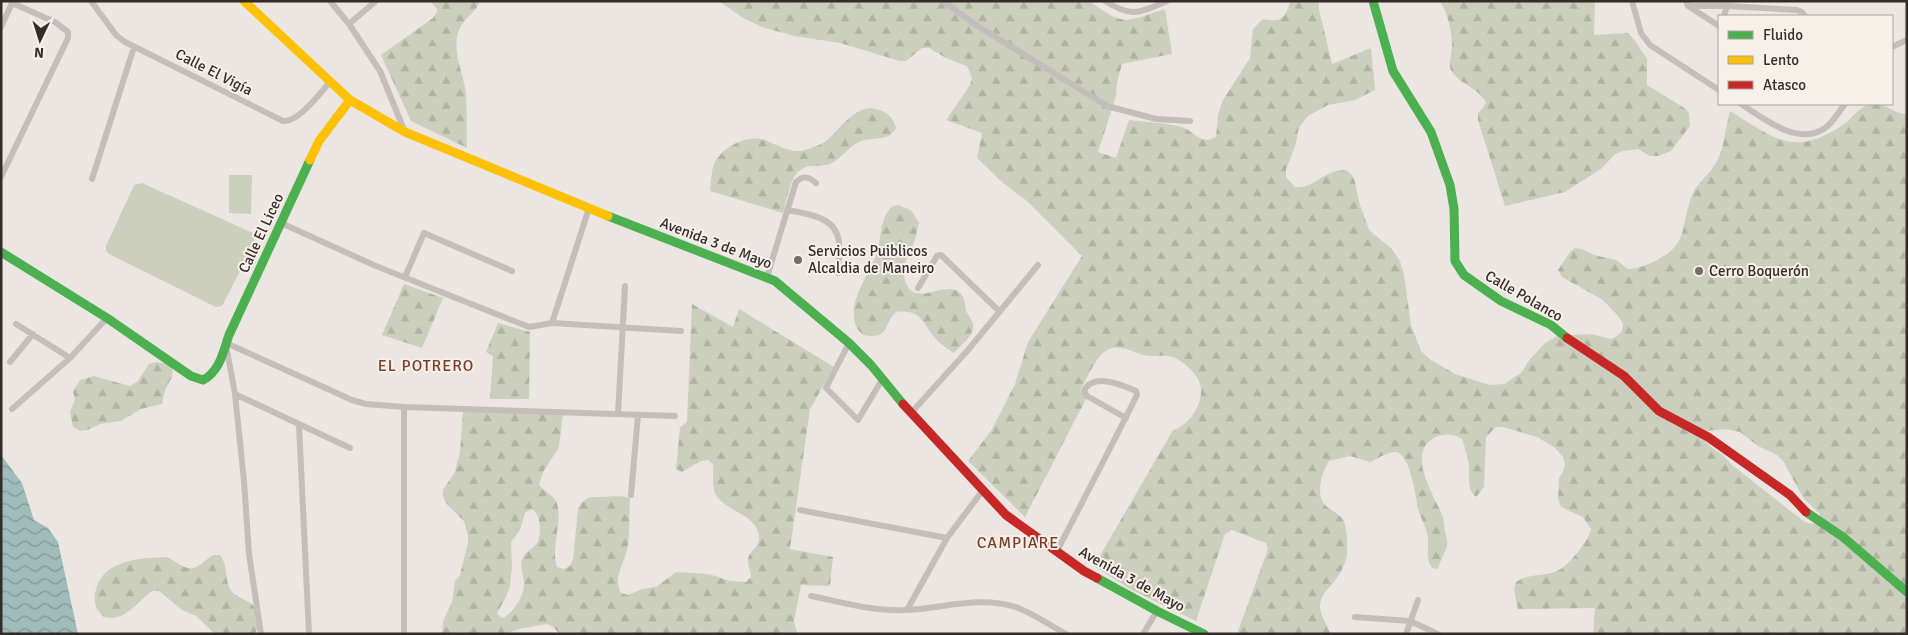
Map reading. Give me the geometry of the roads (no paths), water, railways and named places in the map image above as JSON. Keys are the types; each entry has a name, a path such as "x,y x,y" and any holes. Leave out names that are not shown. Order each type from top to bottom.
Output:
{"street":[{"name":"Calle El Vigía","path":"91,1 116,34 134,47 283,121 287,122 296,118 330,82"},
{"name":"Avenida 3 de Mayo","path":"244,1 350,100 405,132 589,208 775,281 849,343 883,378 911,413 1006,515 1084,571 1204,634"},
{"path":"330,1 380,71 405,132"},
{"path":"348,24 376,1"},
{"path":"943,1 973,23 1107,106 1156,119 1190,121"},
{"path":"1105,1 1121,12 1134,12 1146,10 1168,1"},
{"name":"Calle Polanco","path":"1373,1 1393,71 1431,132 1450,185 1454,209 1455,261 1464,275 1501,300 1551,325 1624,376 1659,411 1708,437 1790,495 1802,510 1843,537 1907,592"},
{"path":"1632,1 1641,33 1650,44 1718,89"},
{"path":"1,27 13,2 55,22 68,32 68,38 1,178"},
{"path":"1687,3 1797,10 1804,15"},
{"path":"1687,3 1718,25"},
{"path":"1724,15 1727,6"},
{"path":"1893,47 1907,40"},
{"path":"92,179 134,47"},
{"name":"Calle El Liceo","path":"107,318 191,376 203,380 210,377 218,366 226,343 319,141 350,100"},
{"path":"1743,105 1779,129 1805,134 1815,133 1826,128 1844,105"},
{"path":"767,277 796,182 800,178 806,177 816,183"},
{"path":"552,323 589,208"},
{"path":"787,210 813,215 828,222 837,233 839,242 838,273"},
{"path":"281,223 405,277 529,327 552,323 681,331"},
{"path":"405,277 424,233 512,271"},
{"path":"1,252 107,318 70,358 12,409"},
{"path":"918,288 937,256 941,255 999,311"},
{"path":"911,413 968,350 1038,265"},
{"path":"618,414 624,286"},
{"path":"16,324 70,358"},
{"path":"10,362 34,334"},
{"path":"226,343 235,394 249,554 261,634"},
{"path":"226,343 352,400 366,404 404,407 675,416"},
{"path":"849,343 826,388 858,420 883,378"},
{"path":"1056,551 1126,418 1137,395 1136,391 1113,382 1098,381 1090,382 1087,385 1084,391 1087,396 1126,418"},
{"path":"235,394 350,448"},
{"path":"404,407 404,634"},
{"path":"631,495 638,415"},
{"path":"299,425 309,634"},
{"path":"907,610 947,538 983,490"},
{"path":"800,510 947,538"},
{"path":"811,596 873,608 907,610 974,602 1003,604 1013,606 1066,634"},
{"path":"1406,634 1418,600"},
{"path":"1143,634 1157,611"},
{"path":"1354,618 1410,621 1438,634"}],"water":[{"path":"1,455 22,483 34,520 48,528 58,542 78,634 1,634"}],"place":[{"name":"Servicios Puiblicos Alcaldia de Maneiro","path":"798,260"},
{"name":"Cerro Boquerón","path":"1699,271"}],"district":[{"name":"EL POTRERO","path":"426,366"},
{"name":"CAMPIARE","path":"1018,543"}]}
